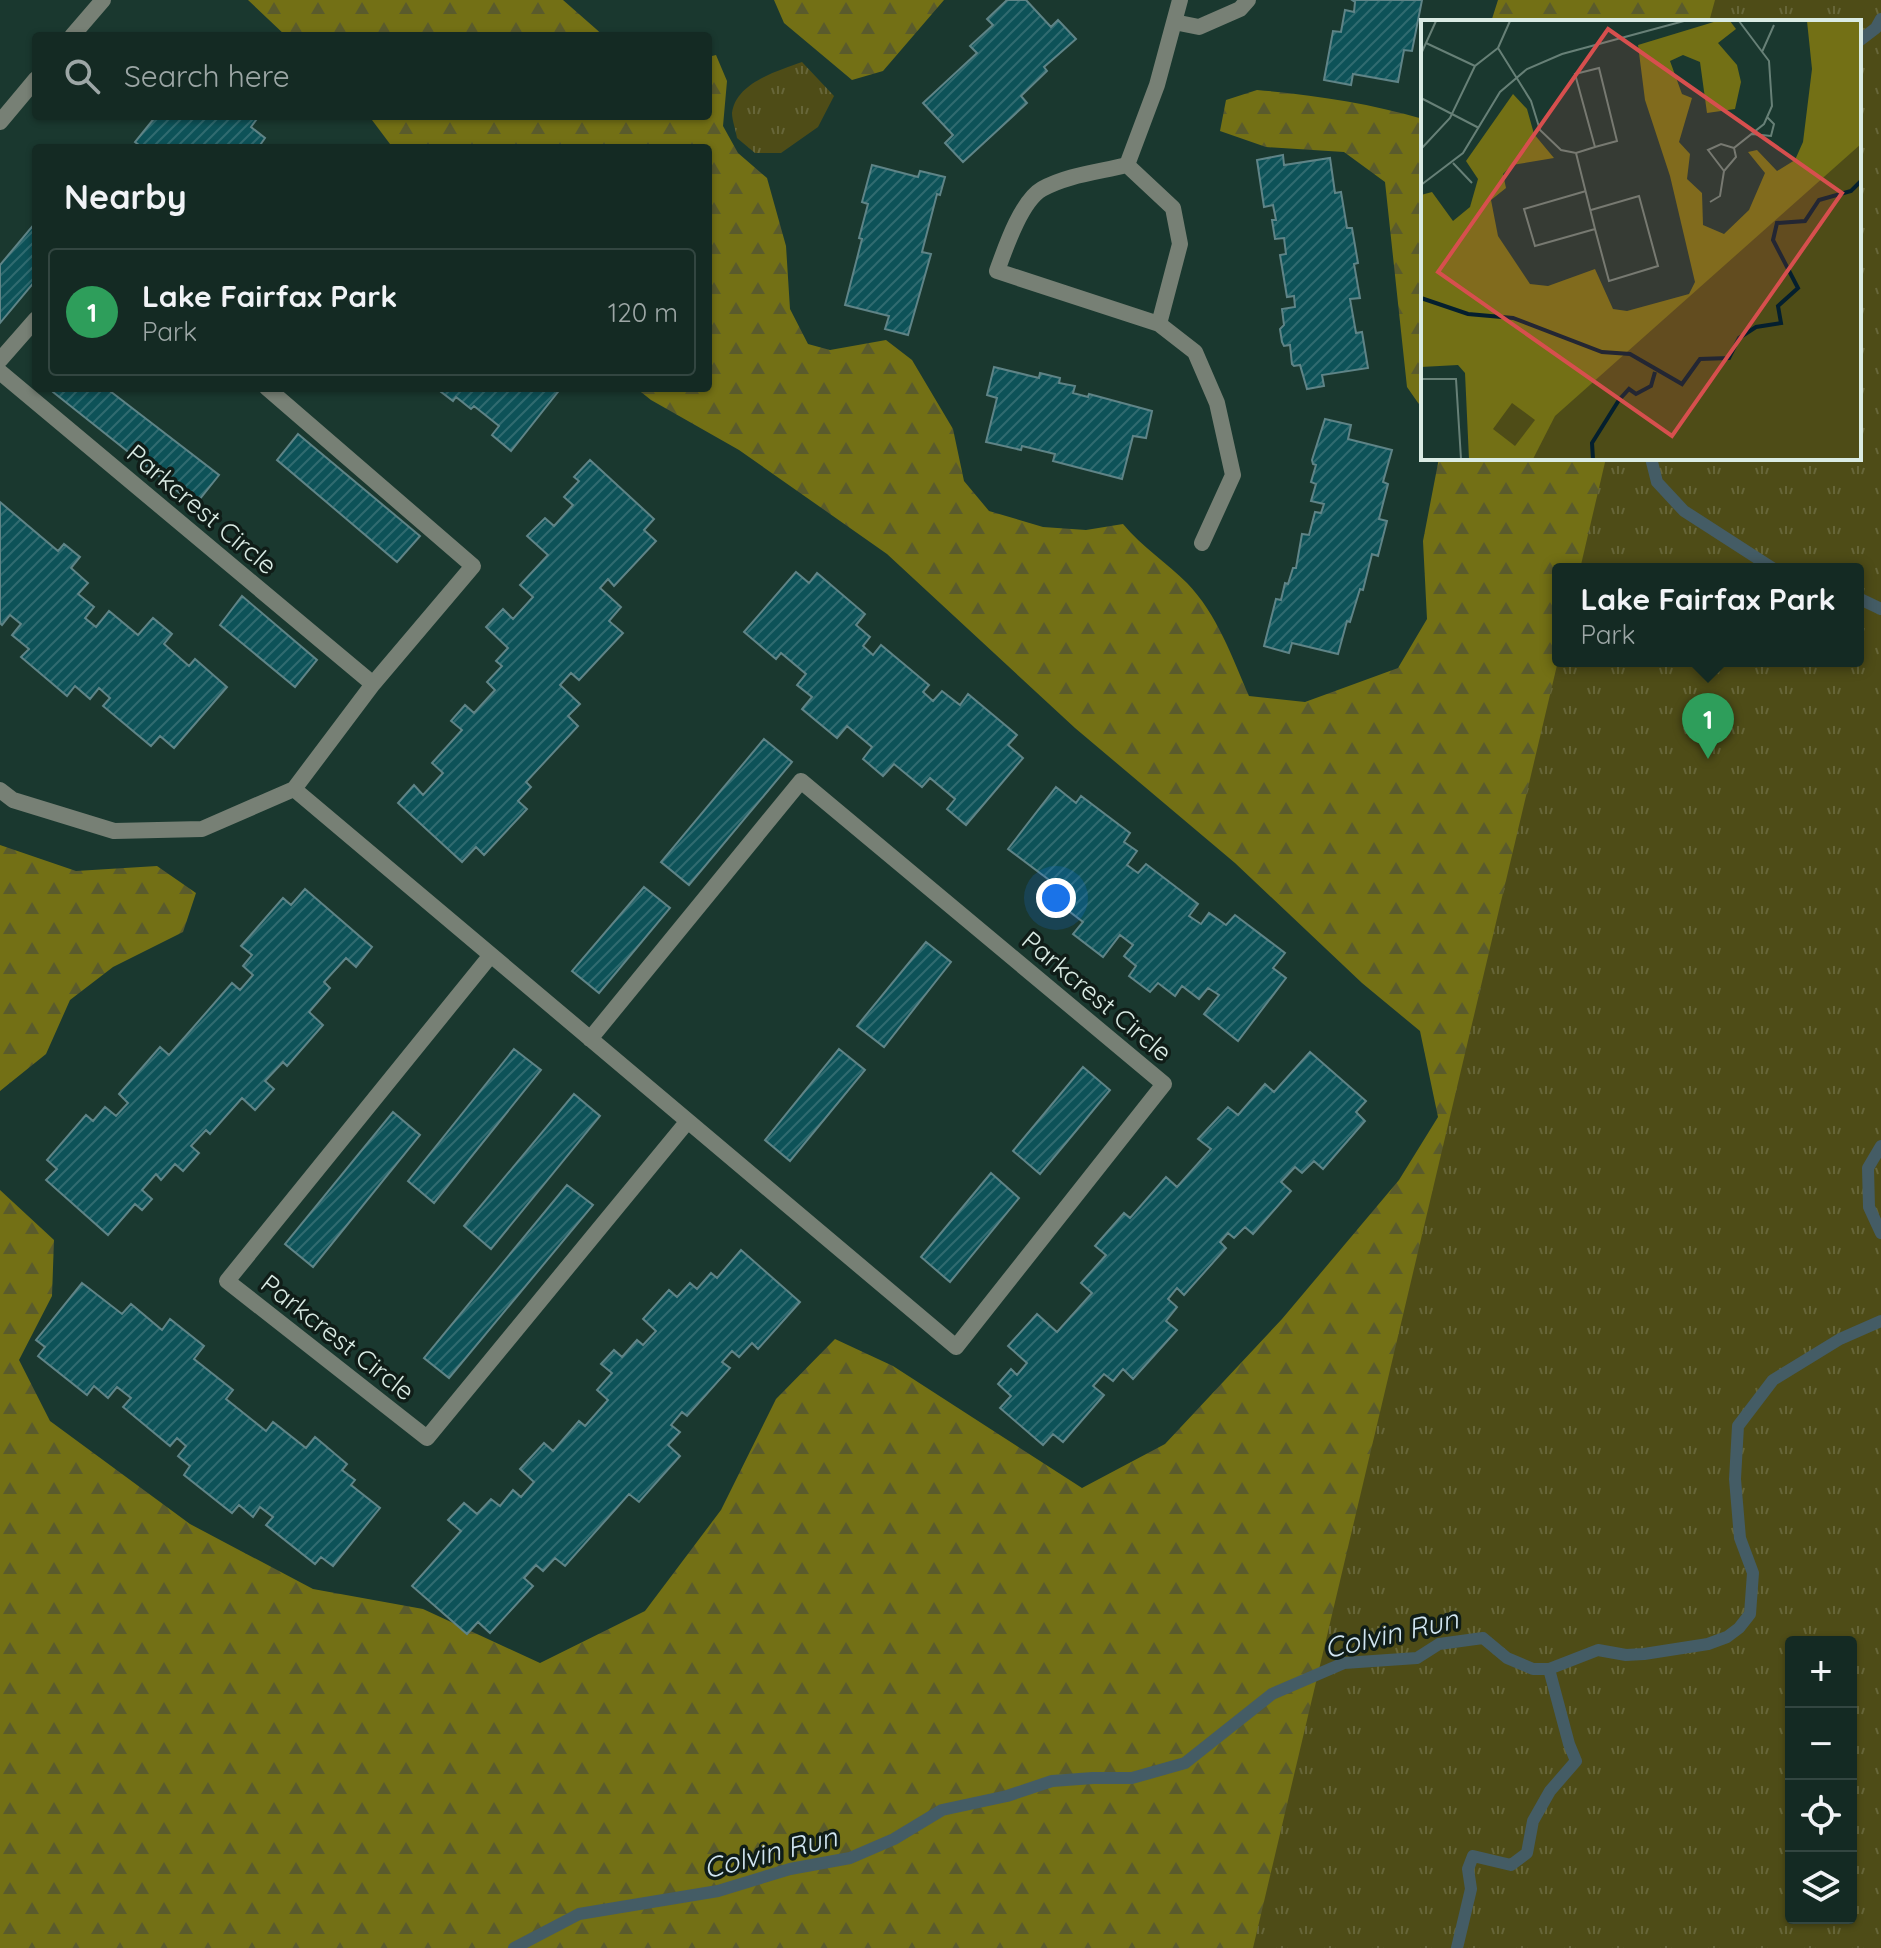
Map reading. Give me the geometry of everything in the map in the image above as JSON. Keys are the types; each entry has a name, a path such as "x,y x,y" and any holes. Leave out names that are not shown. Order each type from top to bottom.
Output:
{"street":[{"path":"1127,165 1157,85 1180,0"},
{"path":"1174,22 1199,27 1240,9 1248,0"},
{"path":"75,32 97,2"},
{"path":"0,122 32,84"},
{"path":"1127,165 1173,208 1180,244 1159,324"},
{"path":"1127,165 1071,178 1039,191 1012,229 997,271 1159,324 1195,352 1217,403 1233,475 1202,543"},
{"path":"0,360 32,324"},
{"name":"Parkcrest Circle","path":"0,372 373,684"},
{"path":"0,790 13,800 114,831 202,829 294,789 373,684 473,566 272,392"},
{"name":"Parkcrest Circle","path":"294,789 687,1122 956,1347 1164,1084 801,781 590,1039"},
{"name":"Parkcrest Circle","path":"491,955 227,1281 427,1438 687,1122"}],"green space":[{"path":"248,0 563,0 599,32 282,32"},
{"path":"774,0 944,0 883,71 852,80 784,23"},
{"path":"1498,0 1881,0 1881,1948 0,1948 0,1190 54,1240 52,1296 19,1360 50,1421 190,1524 313,1589 423,1609 540,1663 645,1611 721,1510 776,1399 835,1339 893,1366 1082,1488 1165,1444 1282,1319 1399,1180 1438,1117 1420,1031 1362,983 1235,863 1075,728 887,554 739,450 641,392 712,392 712,144 390,144 372,120 712,120 712,56 716,55 727,81 723,126 738,153 767,178 786,246 790,309 808,344 830,350 886,340 912,360 953,429 964,481 989,511 1043,527 1086,530 1123,524 1198,595 1223,636 1249,696 1305,702 1398,668 1427,619 1423,541 1439,460 1861,460 1861,20 1492,20"},
{"path":"1715,0 1881,0 1881,1948 1253,1948 1557,667 1864,667 1864,563 1581,563 1606,460 1861,460 1861,20 1710,20"},
{"path":"802,62 834,96 818,127 781,153 755,153 737,138 732,113 735,102 741,93 760,79"},
{"path":"1257,90 1300,94 1382,108 1421,118 1421,407 1407,387 1385,182 1344,152 1266,147 1220,131 1226,100"},
{"path":"0,845 76,871 157,866 196,893 183,932 113,967 70,1000 46,1054 0,1091"}],"building":[{"path":"1007,0 1026,0 1051,27 1058,20 1076,39 1044,67 1047,71 1021,96 1027,103 963,162 945,143 953,135 923,103 977,53 970,46 993,25 987,19"},
{"path":"1352,0 1422,0 1412,51 1404,50 1398,82 1353,74 1351,85 1324,80 1333,31 1341,32 1345,10 1354,12 1355,2"},
{"path":"153,120 256,120 251,127 265,138 261,144 135,142"},
{"path":"1283,155 1284,165 1330,158 1335,193 1341,192 1347,228 1352,228 1358,263 1354,264 1360,298 1350,299 1356,333 1362,332 1368,368 1322,375 1324,386 1307,389 1300,365 1292,364 1290,345 1284,346 1282,342 1282,309 1295,307 1294,296 1287,297 1280,255 1286,254 1284,238 1275,239 1273,205 1264,207 1257,160"},
{"path":"872,165 918,177 920,171 945,177 940,195 937,194 922,252 931,254 908,335 885,329 889,316 845,305 862,239 859,238 868,204 862,202"},
{"path":"32,227 32,285 0,323 0,265"},
{"path":"994,367 1039,378 1040,373 1060,378 1059,383 1075,386 1073,393 1088,397 1089,394 1152,411 1146,438 1133,436 1122,479 1053,461 1055,454 986,442 997,398 987,395"},
{"path":"53,392 111,392 219,475 195,505"},
{"path":"441,392 558,392 511,451 492,435 499,426 474,406 471,409 456,397 453,401"},
{"path":"1325,419 1351,425 1348,439 1392,450 1383,482 1388,484 1379,519 1387,521 1378,556 1372,554 1363,590 1360,589 1350,622 1347,621 1338,654 1292,643 1289,653 1264,646 1276,599 1281,600 1285,583 1288,584 1293,568 1296,568 1302,534 1309,535 1315,512 1321,513 1324,504 1311,501 1316,484 1311,482 1316,465 1312,460"},
{"path":"298,434 420,536 397,562 277,460"},
{"path":"590,460 654,519 644,530 656,541 614,586 608,579 600,588 621,607 609,621 623,633 579,680 571,673 560,685 580,704 568,716 578,726 526,782 531,787 518,801 527,809 484,855 476,847 462,862 398,803 414,785 423,795 443,773 432,763 462,730 451,721 465,705 474,713 495,690 487,682 502,666 496,661 508,648 486,627 503,609 513,619 533,597 520,585 548,555 527,536 545,518 554,526 573,505 564,497 579,481 574,477"},
{"path":"0,502 58,551 64,544 80,557 71,568 88,583 78,594 94,607 85,618 96,627 109,611 138,635 153,618 172,634 164,644 189,666 195,659 227,687 174,748 160,736 151,746 103,706 110,698 99,688 90,699 75,686 67,696 21,657 29,649 12,635 21,624 10,615 2,625 0,623"},
{"path":"796,572 809,583 817,573 865,614 856,625 870,637 863,646 873,655 881,645 929,685 923,692 933,701 942,691 960,705 968,694 1017,735 1008,745 1023,758 966,825 947,809 955,799 930,778 922,787 894,764 883,776 863,759 872,747 847,726 837,738 802,709 812,697 797,685 806,674 781,653 776,659 744,632"},
{"path":"242,596 317,660 295,687 220,625"},
{"path":"764,739 792,762 689,885 661,862"},
{"path":"1056,787 1076,803 1081,796 1130,833 1124,842 1137,851 1127,865 1138,873 1146,864 1198,904 1189,916 1201,924 1209,913 1226,925 1235,915 1285,953 1273,968 1286,978 1238,1041 1204,1014 1219,995 1208,988 1199,999 1182,986 1175,996 1158,983 1150,992 1129,976 1136,966 1124,956 1133,945 1120,935 1103,957 1073,934 1083,922 1061,905 1069,895 1008,849"},
{"path":"644,887 670,908 599,993 572,971"},
{"path":"305,889 372,947 356,967 346,958 324,982 330,988 309,1012 323,1025 287,1066 283,1062 265,1081 274,1089 255,1110 242,1098 210,1134 206,1130 191,1146 199,1153 183,1171 175,1164 161,1180 156,1174 142,1190 152,1199 142,1210 135,1204 108,1235 46,1180 57,1169 47,1160 86,1115 93,1121 105,1107 116,1116 128,1103 119,1094 160,1047 169,1055 232,983 240,990 253,975 243,966 252,955 241,946 283,898 291,905"},
{"path":"926,942 951,962 884,1047 857,1026"},
{"path":"514,1049 541,1070 434,1203 408,1181"},
{"path":"839,1049 865,1070 790,1161 765,1140"},
{"path":"1310,1052 1366,1101 1356,1112 1365,1121 1323,1169 1314,1161 1302,1173 1295,1167 1281,1182 1291,1191 1253,1234 1245,1227 1234,1238 1228,1233 1220,1242 1226,1248 1184,1295 1177,1288 1168,1299 1177,1307 1166,1321 1177,1330 1133,1379 1123,1369 1113,1381 1104,1374 1093,1386 1104,1395 1063,1442 1053,1434 1043,1445 1000,1408 1011,1396 998,1384 1011,1369 1017,1375 1027,1363 1008,1346 1037,1314 1057,1332 1092,1293 1081,1283 1106,1255 1095,1246 1124,1213 1130,1218 1166,1177 1177,1187 1211,1149 1198,1139 1228,1107 1238,1115 1265,1084 1274,1092"},
{"path":"1083,1067 1110,1090 1040,1174 1013,1151"},
{"path":"574,1094 600,1116 491,1249 464,1226"},
{"path":"393,1112 420,1135 313,1267 285,1244"},
{"path":"991,1173 1019,1198 950,1282 921,1257"},
{"path":"567,1185 593,1205 449,1378 424,1358"},
{"path":"741,1250 800,1302 758,1349 752,1343 739,1357 732,1351 722,1362 730,1368 687,1416 682,1412 671,1425 680,1432 668,1445 680,1456 639,1502 629,1494 565,1566 555,1558 543,1571 536,1565 524,1578 533,1586 490,1633 478,1622 467,1634 412,1586 461,1531 448,1520 464,1503 477,1514 491,1499 500,1506 513,1490 521,1497 534,1482 520,1469 544,1443 553,1451 579,1421 585,1426 608,1400 597,1390 612,1373 601,1364 614,1350 622,1357 637,1340 643,1345 656,1331 643,1319 669,1290 677,1297 690,1283 697,1289 711,1273 717,1278"},
{"path":"82,1283 122,1314 131,1304 162,1330 170,1319 204,1346 194,1359 233,1390 226,1399 266,1431 273,1422 306,1448 315,1437 347,1464 342,1470 355,1480 351,1485 380,1508 333,1566 321,1557 315,1564 266,1525 273,1517 260,1507 253,1517 239,1505 232,1513 184,1475 190,1466 178,1456 186,1446 177,1438 170,1446 123,1407 131,1398 117,1387 108,1398 94,1386 87,1395 38,1356 45,1347 36,1340"}],"waterway":[{"name":"Colvin Run","path":"1861,39 1876,28 1881,19"},
{"name":"Colvin Run","path":"1652,460 1657,482 1684,511 1765,563"},
{"name":"Colvin Run","path":"1864,601 1881,609"},
{"name":"Colvin Run","path":"1881,1146 1868,1168 1869,1207 1881,1233"},
{"name":"Colvin Run","path":"514,1948 579,1914 718,1891 790,1869 850,1858 894,1839 942,1810 1007,1796 1052,1781 1132,1778 1185,1763 1272,1694 1344,1663 1417,1658 1439,1644 1483,1638 1507,1658 1533,1669 1549,1669 1598,1650 1626,1655 1644,1654 1708,1644 1727,1637 1750,1614 1753,1573 1740,1538 1735,1479 1738,1426 1773,1380 1840,1339 1881,1321"},
{"path":"1457,1948 1471,1889 1468,1869 1473,1856 1511,1865 1527,1853 1533,1821 1550,1791 1576,1761 1549,1669"}],"place":[{"name":"Lake Fairfax Park","path":"1708,759"}]}
